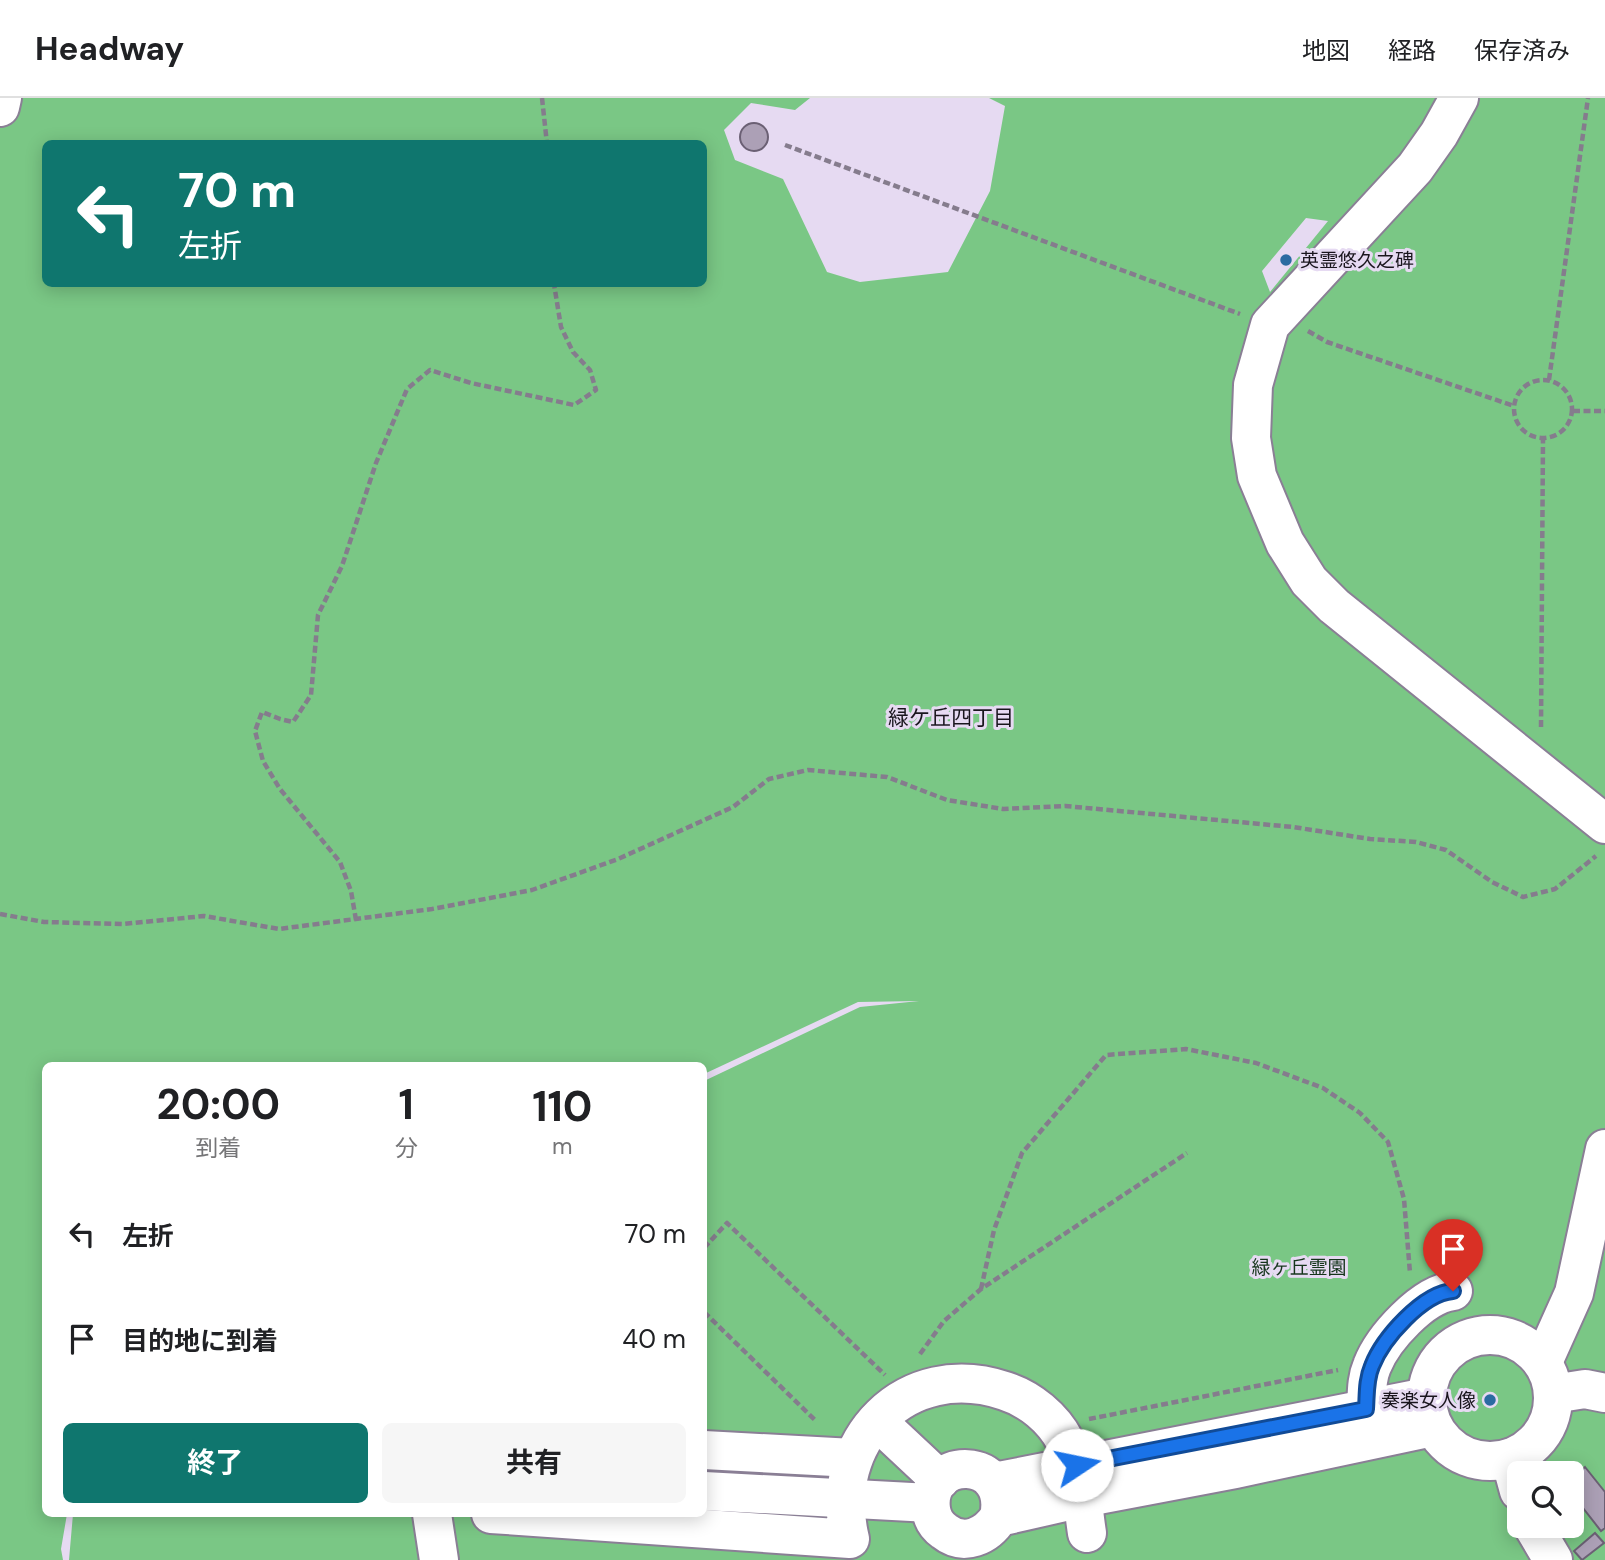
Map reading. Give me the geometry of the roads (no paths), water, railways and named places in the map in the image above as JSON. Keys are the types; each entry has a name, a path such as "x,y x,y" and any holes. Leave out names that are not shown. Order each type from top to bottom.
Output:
{"street":[{"path":"0,107 2,98"},
{"path":"1460,98 1415,168 1275,320 1253,385 1251,438 1257,476 1285,543 1309,581 1335,606 1605,824"},
{"path":"1521,1461 1525,1451 1538,1440 1550,1418 1548,1378 1574,1293 1605,1149"},
{"path":"1366,1409 1367,1380 1373,1363 1391,1336 1414,1311 1440,1292 1453,1291"},
{"path":"1507,1470 1494,1462 1478,1461 1462,1455 1448,1446 1430,1412 1433,1370 1442,1356 1455,1345 1469,1338 1486,1335 1518,1341 1532,1350 1548,1378 1605,1393"},
{"path":"534,1517 850,1539 844,1498 855,1453 866,1432 903,1392 944,1384 967,1383 1013,1393 1033,1405 1055,1426 1065,1439 1082,1499"},
{"path":"1082,1499 1366,1409 1430,1412"},
{"path":"996,1499 1082,1499 1235,1469 1430,1412"},
{"path":"877,1421 935,1491"},
{"path":"707,1450 853,1458"},
{"path":"961,1468 985,1474 996,1499 992,1528 970,1539 947,1534 938,1526 932,1515 935,1491 949,1472 961,1468"},
{"path":"707,1491 844,1498 935,1491"},
{"path":"432,1517 439,1560"},
{"path":"1540,1538 1553,1560"}],"place":[{"name":"英霊悠久之碑","path":"1286,260"},
{"name":"奏楽女人像","path":"1490,1400"}],"district":[{"name":"緑ケ丘四丁目","path":"951,718"}],"park label":[{"name":"緑ヶ丘霊園","path":"1299,1267"}]}
